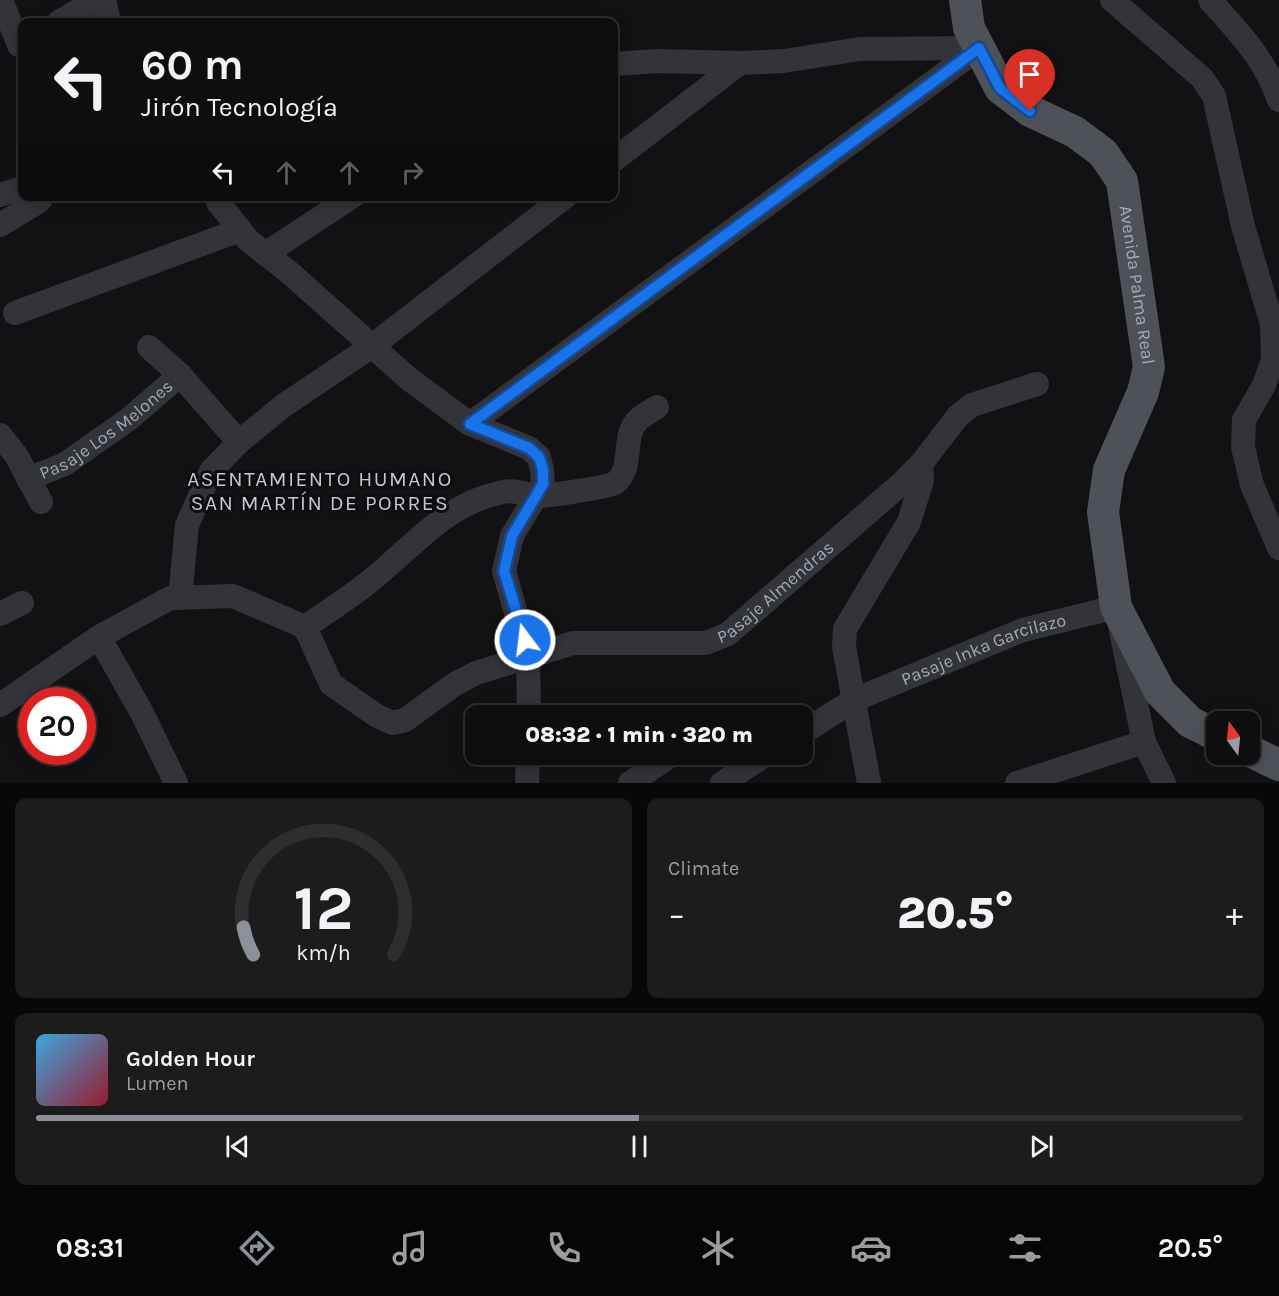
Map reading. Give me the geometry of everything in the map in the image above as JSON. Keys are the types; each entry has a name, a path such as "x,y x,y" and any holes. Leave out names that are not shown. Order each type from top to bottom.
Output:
{"main road":[{"name":"Avenida Palma Real","path":"965,0 969,28 1000,88 1030,111 1075,132 1103,153 1122,181 1149,366 1143,392 1109,470 1103,512 1116,607 1160,692 1190,722 1206,730"},
{"path":"1260,756 1279,765"}],"street":[{"path":"1,0 14,48"},
{"path":"66,18 97,0"},
{"path":"104,0 108,18"},
{"path":"1112,0 1202,78 1214,96 1243,226 1272,324 1273,360 1264,385 1244,420 1243,447 1252,485 1279,548"},
{"path":"1210,0 1253,49 1272,80 1279,100"},
{"path":"618,64 657,61 740,63 784,61 860,49 979,48"},
{"path":"470,424 979,48"},
{"path":"618,157 740,63"},
{"path":"0,195 18,189"},
{"path":"0,225 39,201"},
{"path":"265,254 345,201"},
{"path":"180,598 187,525 211,471 239,442 284,406 372,346 560,201"},
{"path":"218,202 248,240 290,273 410,379 470,424 529,448 539,457 543,470 543,484 512,536 504,571 528,656 529,705"},
{"path":"15,313 240,231"},
{"path":"149,348 180,375 239,442"},
{"name":"Pasaje Los Melones","path":"28,479 64,464 129,419 180,375"},
{"name":"Pasaje Almendras","path":"304,627 331,684 377,716 393,723 405,720 455,684 476,673 573,643 706,643 728,634 902,483 921,464 958,416 972,405 1036,384"},
{"path":"0,705 99,638 170,598 233,596 304,627 366,585 434,524 474,500 500,492 518,490 536,496 600,488 614,484 623,473 631,431 638,420 657,407"},
{"path":"0,435 16,455 41,502"},
{"path":"869,783 844,647 845,629 909,522 922,480 921,464"},
{"path":"0,614 22,603"},
{"path":"1116,607 1144,742 1164,783"},
{"name":"Pasaje Inka Garcilazo","path":"813,726 854,700 1023,630 1116,607"},
{"path":"99,638 142,713 176,783"},
{"path":"1017,783 1144,742"},
{"path":"526,783 527,765"},
{"path":"630,783 657,765"},
{"path":"722,783 750,765"}],"district":[{"name":"ASENTAMIENTO HUMANO SAN MARTÍN DE PORRES","path":"320,491"}],"route":[{"path":"525,640 504,571 512,536 543,484 543,470 539,457 529,448 470,424 979,48 1000,88 1030,111"}]}
